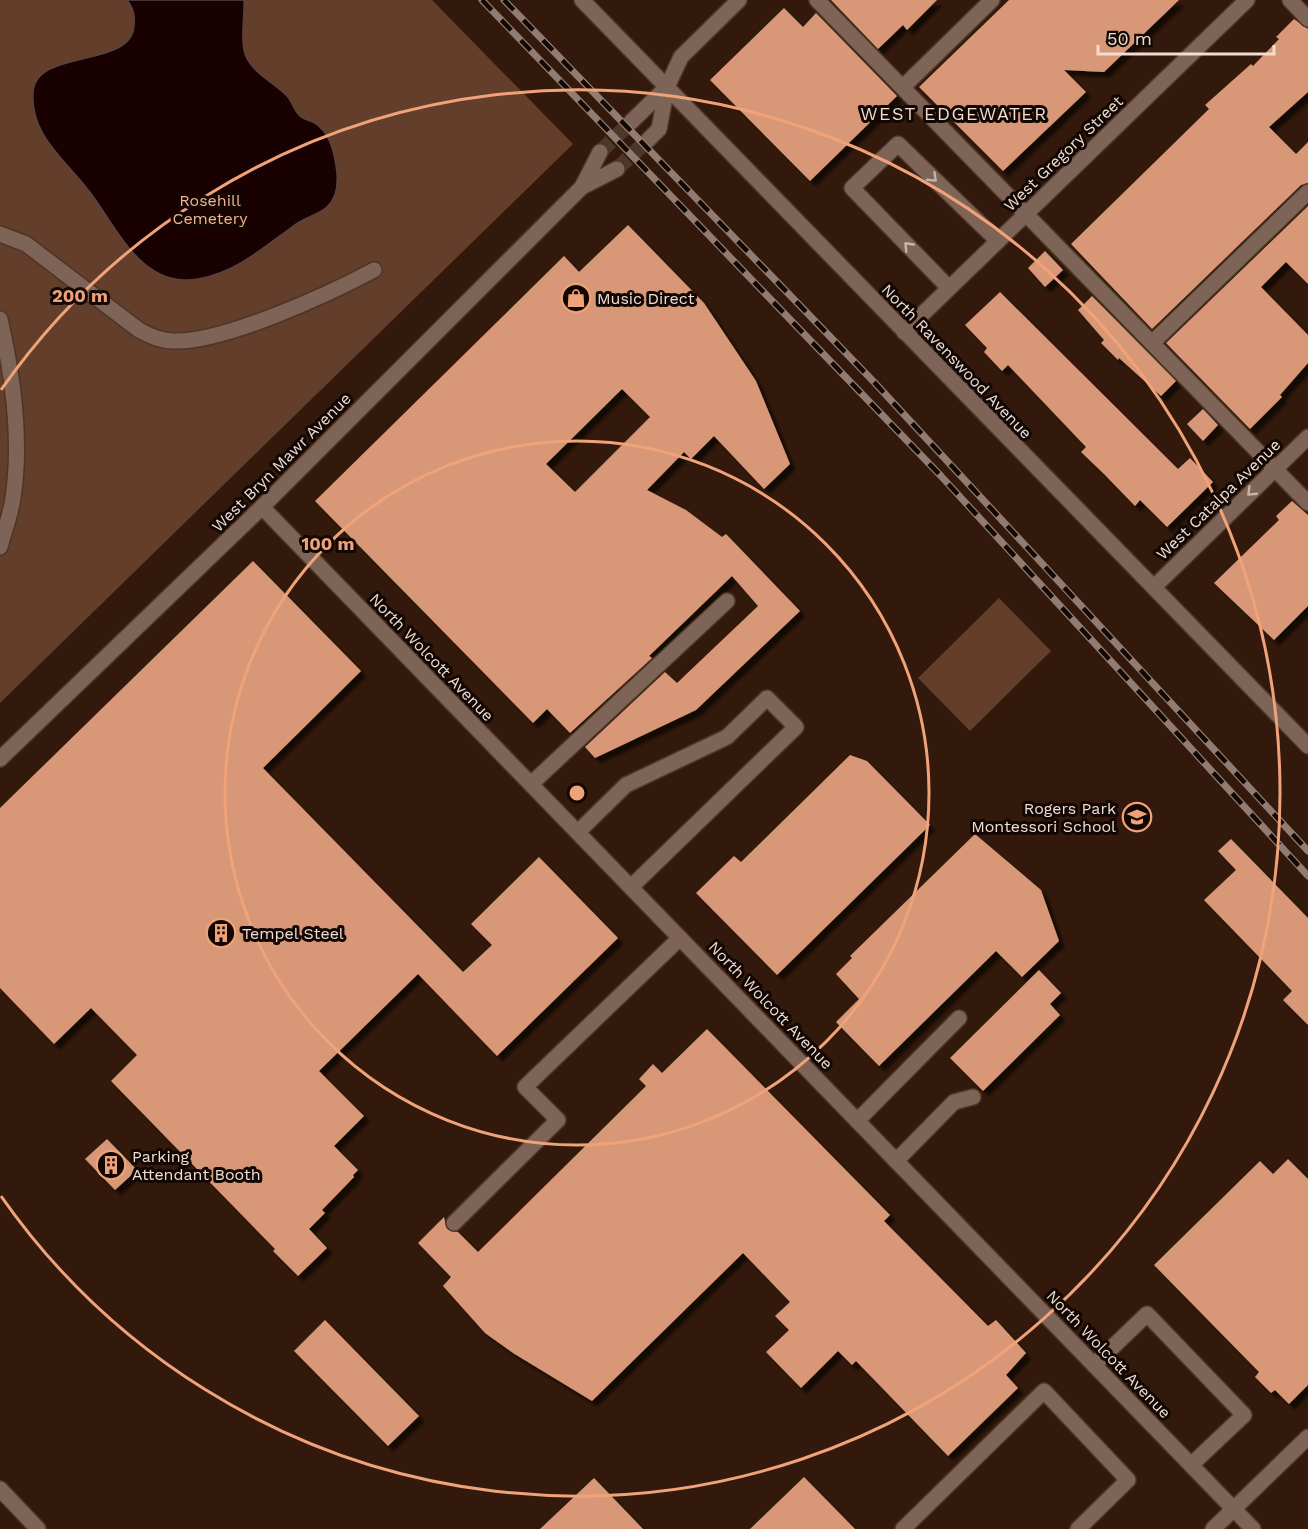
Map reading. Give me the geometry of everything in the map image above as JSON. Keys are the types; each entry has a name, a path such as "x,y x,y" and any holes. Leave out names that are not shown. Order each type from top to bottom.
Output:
{"street":[{"name":"North Ravenswood Avenue","path":"582,0 1308,747"},
{"path":"648,140 659,129 667,87 681,57 740,0"},
{"path":"818,0 1308,503"},
{"path":"903,87 992,0"},
{"name":"West Gregory Street","path":"904,332 1247,0"},
{"path":"1290,0 1308,19"},
{"path":"630,122 667,87"},
{"path":"949,288 852,188 898,144 998,241"},
{"name":"West Bryn Mawr Avenue","path":"582,187 600,152"},
{"name":"West Bryn Mawr Avenue","path":"0,759 262,507 582,187 617,169"},
{"path":"1152,343 1308,192"},
{"path":"0,234 26,244 139,330 159,340 167,341 201,339 272,316 374,270"},
{"path":"0,319 9,358 17,447 13,499 0,547"},
{"name":"West Catalpa Avenue","path":"1154,587 1308,437"},
{"name":"North Wolcott Avenue","path":"262,507 1253,1529"},
{"path":"531,784 727,601"},
{"path":"578,832 626,785 727,737 767,698 796,727 631,887"},
{"path":"453,1223 558,1120 525,1087 680,938"},
{"path":"857,1121 959,1018"},
{"path":"896,1161 954,1102 973,1097"},
{"path":"1094,1365 1147,1314 1244,1415 1191,1465"},
{"path":"903,1529 1044,1391 1128,1480 1078,1529"},
{"path":"1213,1529 1308,1437"},
{"path":"0,1489 38,1529"}],"green space":[{"name":"Rosehill Cemetery","path":"0,0 432,0 573,144 0,703"},
{"path":"999,598 1051,651 970,731 918,678"}],"shaded area":[{"path":"127,0 244,0 243,41 248,61 286,95 299,115 324,131 333,152 337,187 327,207 296,224 250,258 212,276 178,280 161,275 146,265 121,237 89,191 51,146 37,122 33,92 38,78 50,69 66,63 118,48 129,39 134,18"}],"building":[{"path":"831,0 937,0 907,30 903,25 878,49"},
{"path":"1009,0 1179,0 1104,72 1064,70 1086,92 1003,171 919,87"},
{"path":"784,8 803,27 816,13 897,96 810,181 710,80"},
{"path":"1294,19 1308,29 1308,92 1269,127 1296,154 1308,142 1308,183 1301,185 1152,329 1071,244 1209,109 1205,105 1251,64 1253,66 1279,39 1276,37"},
{"path":"1308,206 1308,284 1286,262 1261,287 1308,335 1308,363 1280,395 1282,397 1250,429 1166,343"},
{"path":"628,225 704,303 756,381 790,464 764,489 714,436 691,459 684,452 647,490 686,510 722,537 726,534 800,611 696,710 595,758 585,747 665,672 677,683 758,606 732,576 649,656 652,658 570,733 547,709 533,723 315,501 564,256 579,272","holes":["622,389 650,417 575,492 546,464"]},
{"path":"1045,251 1063,270 1045,287 1028,268"},
{"path":"1000,292 1178,469 1190,458 1213,482 1167,527 1140,500 1135,506 1081,452 1086,447 1008,365 1002,371 984,352 987,348 965,325"},
{"path":"1092,296 1176,381 1161,396 1101,343 1104,340 1078,310"},
{"path":"1203,409 1218,425 1203,441 1187,424"},
{"path":"1292,501 1308,515 1308,606 1274,640 1214,583 1279,520 1276,516"},
{"name":"Tempel Steel","path":"253,561 361,671 263,768 463,972 492,945 471,924 539,857 618,938 497,1056 418,974 319,1071 364,1116 334,1146 358,1170 322,1210 325,1213 309,1229 327,1248 298,1276 273,1251 275,1249 111,1081 137,1055 91,1008 54,1044 0,988 0,808"},
{"path":"850,755 867,761 930,825 777,975 696,893 734,856 741,862"},
{"path":"975,834 1041,890 1059,941 1022,977 996,951 879,1066 836,1022 859,999 836,974 852,958 850,956"},
{"path":"1231,839 1308,918 1308,1025 1283,1000 1292,991 1204,900 1236,870 1218,851"},
{"path":"1039,970 1061,993 1050,1004 1060,1015 983,1091 950,1058"},
{"path":"707,1029 890,1215 884,1221 988,1326 996,1320 1026,1353 1006,1375 1018,1388 948,1456 856,1361 852,1365 838,1351 801,1388 766,1352 789,1330 775,1316 790,1302 743,1253 592,1401 513,1353 485,1333 443,1286 451,1277 418,1243 444,1217 447,1229 458,1232 478,1252 646,1086 639,1079 653,1064 662,1073"},
{"name":"Parking Attendant Booth","path":"107,1139 137,1170 115,1190 85,1159"},
{"path":"1288,1159 1308,1179 1308,1385 1289,1404 1275,1390 1271,1393 1255,1377 1259,1372 1154,1265 1260,1161 1273,1174"},
{"path":"325,1320 419,1416 388,1446 294,1351"},
{"path":"804,1477 855,1529 750,1529"},
{"path":"594,1478 643,1529 540,1529"}],"tunnel":[{"path":"600,152 631,122"},
{"path":"617,169 648,140"}],"railway":[{"path":"482,0 941,476 1308,876"},
{"path":"504,0 874,382 1308,851"}],"place":[{"name":"Music Direct","path":"576,298"},
{"name":"Rogers Park Montessori School","path":"1137,817"},
{"name":"Tempel Steel","path":"221,933"},
{"name":"Parking Attendant Booth","path":"111,1165"}],"district":[{"name":"WEST EDGEWATER","path":"954,114"}]}
